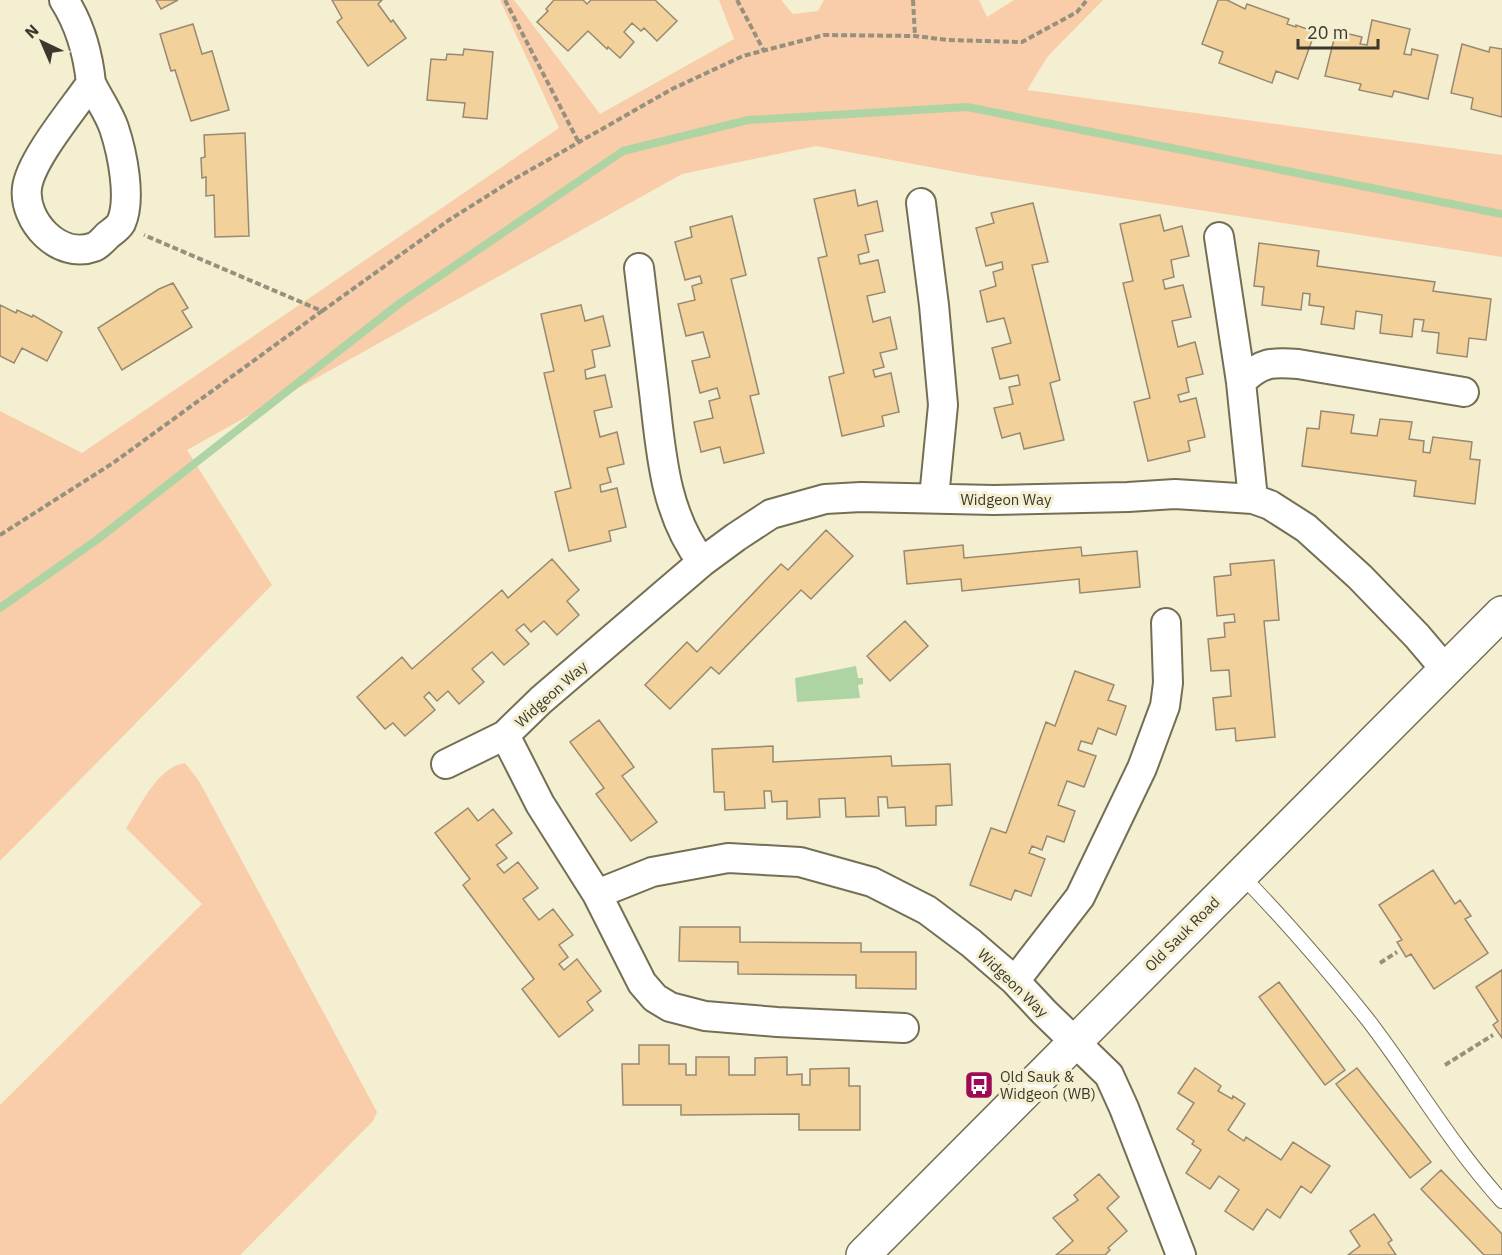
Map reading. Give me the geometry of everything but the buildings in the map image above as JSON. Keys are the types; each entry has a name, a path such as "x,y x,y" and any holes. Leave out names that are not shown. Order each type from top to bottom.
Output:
{"street":[{"path":"64,0 72,14 88,58 91,83 114,127 125,177 124,213 120,225 96,247 77,249 62,245 43,233 32,219 26,204 27,186 33,165 91,83"},
{"path":"921,202 934,305 943,405 934,498"},
{"path":"1219,237 1241,382 1253,499"},
{"path":"639,268 668,495 690,546 702,562"},
{"path":"1241,382 1253,370 1271,362 1298,363 1464,392"},
{"name":"Widgeon Way","path":"1181,1255 1129,1119 1108,1075 1015,981 971,943 927,910 872,882 800,862 728,858 686,864 652,872 597,894 540,804 506,735 541,700 702,562 771,514 825,500 861,497 1005,500 1175,494 1253,499 1270,505 1306,528 1360,577 1417,636 1445,669"},
{"name":"Old Sauk Road","path":"863,1255 1502,613"},
{"path":"1015,981 1080,897 1142,768 1165,706 1168,666 1166,623"},
{"path":"446,764 506,735"},
{"path":"597,894 642,983 655,998 670,1007 705,1016 904,1028"}],"lane":[{"path":"1241,875 1276,910 1368,1021 1451,1139 1502,1201"}],"path":[{"path":"505,0 578,141"},
{"path":"737,0 764,51"},
{"path":"913,0 915,36"},
{"path":"0,535 113,463 449,220 578,141 672,89 743,56 824,35 915,36 948,40 1022,42 1077,12 1087,0"},
{"path":"120,225 322,311"},
{"path":"1380,963 1397,952"},
{"path":"1445,1065 1493,1035"}],"shaded area":[{"path":"500,0 514,0 600,114 734,39 719,0 781,0 793,14 818,11 824,0 979,0 987,17 1014,0 1103,0 1048,56 1027,90 1502,155 1502,257 973,175 816,146 682,174 187,450 272,585 0,861 0,411 82,453 559,128"},
{"path":"856,666 858,678 863,678 863,684 858,685 860,698 797,702 795,678"},
{"path":"185,763 199,781 377,1112 373,1121 240,1255 0,1255 0,1105 202,904 126,828 158,780 175,766"}],"waterway":[{"path":"0,608 98,539 400,303 623,151 748,120 967,107 1502,214"}],"place":[{"name":"Old Sauk & Widgeon (WB)","path":"979,1085"}]}
